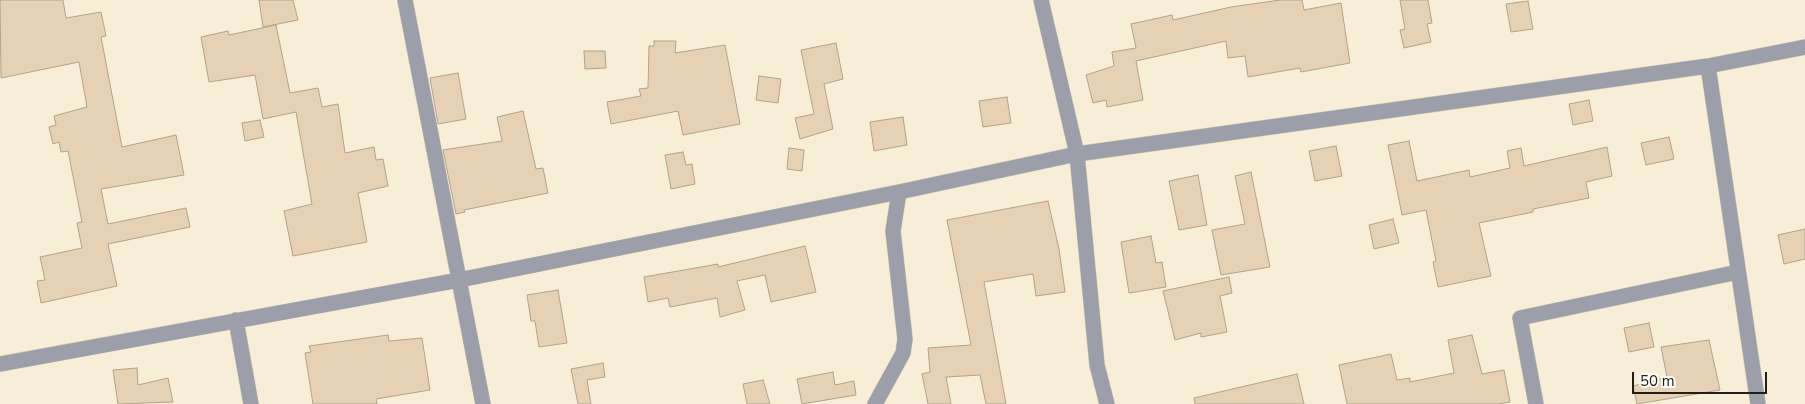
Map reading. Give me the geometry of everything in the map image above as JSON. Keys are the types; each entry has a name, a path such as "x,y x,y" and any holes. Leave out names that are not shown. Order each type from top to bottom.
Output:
{"street":[{"path":"405,0 483,404"},
{"path":"1041,0 1077,154 1097,365 1107,404"},
{"path":"0,364 459,280 899,192 1077,154 1708,66 1805,47"},
{"path":"1708,66 1758,404"},
{"path":"875,404 903,353 905,339 893,231 899,192"},
{"path":"1536,404 1520,318 1738,272"},
{"path":"236,320 251,404"}],"building":[{"path":"0,0 63,0 66,18 101,12 106,36 101,37 122,147 176,135 184,175 101,189 108,224 186,208 190,227 108,244 117,286 41,303 37,281 45,280 40,257 82,248 77,223 82,222 68,151 61,152 59,142 53,144 49,127 56,125 54,116 87,107 79,62 1,78"},
{"path":"259,0 293,0 298,20 263,27"},
{"path":"1280,0 1302,0 1304,10 1341,3 1350,63 1301,72 1300,68 1248,77 1245,56 1228,58 1226,41 1136,61 1143,100 1107,107 1106,100 1093,103 1086,75 1114,66 1112,52 1136,48 1131,24 1172,15 1173,20 1231,7"},
{"path":"1400,0 1428,0 1432,23 1427,24 1431,42 1404,48 1400,30 1405,29"},
{"path":"1528,1 1533,29 1511,32 1506,4"},
{"path":"276,25 290,93 318,88 322,107 338,104 345,153 374,147 376,160 383,159 388,186 358,193 367,242 293,256 284,211 312,204 296,112 263,119 255,75 209,82 201,37 228,31 229,35"},
{"path":"654,41 676,41 675,53 725,45 740,124 683,135 678,111 611,124 607,102 641,96 639,89 648,88 649,46 654,46"},
{"path":"836,43 843,79 824,84 833,129 800,139 795,118 814,114 801,50"},
{"path":"584,51 605,51 606,68 585,69"},
{"path":"458,73 466,119 438,124 430,78"},
{"path":"759,76 781,79 778,103 756,100"},
{"path":"1007,97 1011,123 983,127 979,101"},
{"path":"1589,100 1593,121 1573,125 1569,104"},
{"path":"523,111 536,169 543,168 548,193 464,210 465,212 456,214 443,150 502,141 497,117"},
{"path":"903,117 907,145 874,151 870,122"},
{"path":"260,120 264,137 245,141 242,123"},
{"path":"1669,137 1674,159 1646,165 1641,143"},
{"path":"1409,141 1417,181 1469,170 1470,177 1510,168 1507,151 1521,148 1524,166 1607,147 1612,176 1586,182 1589,198 1533,209 1533,212 1479,223 1491,276 1438,287 1433,262 1436,261 1426,210 1402,215 1388,145"},
{"path":"1336,146 1342,176 1315,181 1309,151"},
{"path":"789,148 804,150 802,171 787,169"},
{"path":"683,152 686,165 692,164 695,184 671,189 665,155"},
{"path":"1251,172 1270,267 1221,275 1212,230 1245,224 1235,176"},
{"path":"1198,175 1207,225 1179,230 1169,181"},
{"path":"1048,201 1059,249 1065,292 1036,296 1033,274 984,282 1006,404 986,404 980,375 946,377 951,404 928,404 922,374 930,372 928,348 971,345 947,220"},
{"path":"1393,219 1399,243 1374,249 1369,225"},
{"path":"1805,229 1805,259 1784,264 1778,235"},
{"path":"1151,236 1156,263 1162,262 1166,287 1129,293 1121,242"},
{"path":"805,246 816,292 771,302 765,275 737,281 745,310 720,317 717,298 670,307 668,298 648,302 644,277 718,264 718,267"},
{"path":"1229,277 1232,293 1220,296 1227,332 1201,337 1201,333 1175,340 1163,291"},
{"path":"558,290 567,343 539,347 535,321 531,321 527,295"},
{"path":"1649,323 1654,347 1629,352 1624,328"},
{"path":"388,335 389,341 422,338 430,390 376,399 377,404 313,404 305,353 311,352 309,346"},
{"path":"1472,335 1482,374 1504,370 1510,402 1498,404 1347,404 1339,365 1391,354 1397,380 1410,378 1410,382 1454,373 1448,340"},
{"path":"1709,340 1720,390 1637,404 1633,386 1667,377 1661,347"},
{"path":"603,363 605,377 587,380 591,404 578,404 571,369"},
{"path":"137,368 138,385 168,378 173,402 118,404 113,370"},
{"path":"833,372 835,385 854,381 856,395 802,404 797,379"},
{"path":"1297,374 1304,404 1195,404 1194,398"},
{"path":"763,380 770,404 747,404 743,384"}]}
